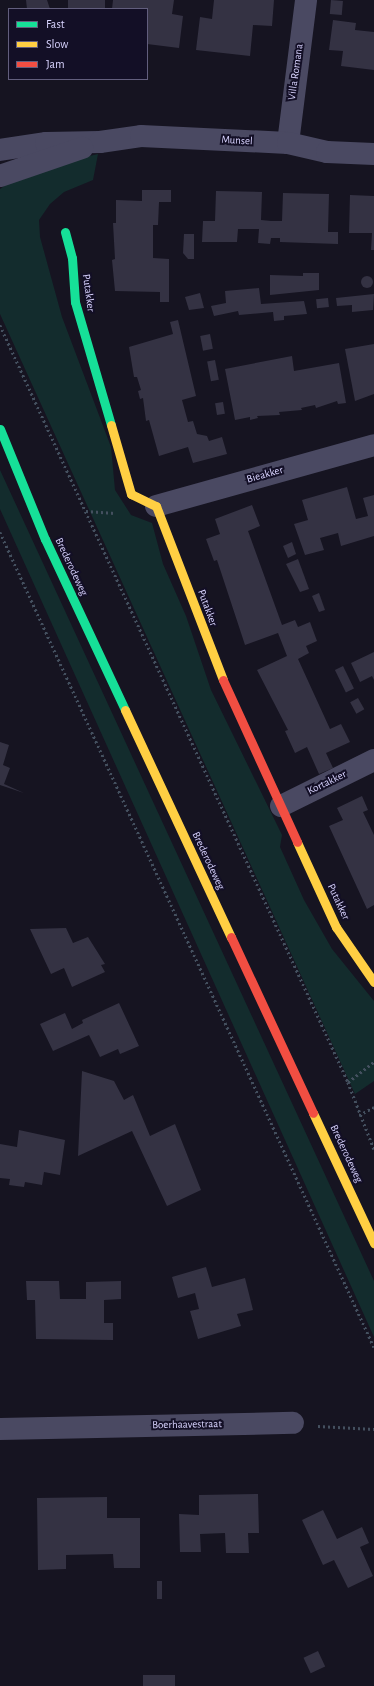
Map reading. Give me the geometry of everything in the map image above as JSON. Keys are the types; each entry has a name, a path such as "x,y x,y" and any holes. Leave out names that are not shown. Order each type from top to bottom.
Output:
{"main road":[{"name":"Putakker","path":"65,232 72,258 75,302 121,466 131,494 156,506 213,660 336,927 374,982"},
{"name":"Brederodeweg","path":"0,429 22,487 374,1243"},
{"name":"Brederodeweg","path":"0,450 22,487"}],"street":[{"name":"Villa Romana","path":"288,143 306,0"},
{"name":"Munsel","path":"0,150 46,143 100,142 142,136 288,143 327,152 374,154"},
{"name":"Munsel","path":"0,176 100,142"},
{"name":"Bieakker","path":"156,506 374,445"},
{"name":"Kortakker","path":"281,806 374,760"},
{"name":"Boerhaavestraat","path":"0,1429 294,1423"}],"path":[{"path":"0,325 348,1082 359,1115 374,1148"},
{"path":"0,532 374,1347"},
{"path":"348,1082 374,1062"},
{"path":"359,1115 374,1107"},
{"path":"294,1423 374,1429"}],"green space":[{"path":"98,154 93,180 64,192 50,204 39,220 40,237 62,317 111,447 115,490 131,515 152,523 163,564 186,616 211,690 282,835 280,847 304,900 332,949 374,1001 374,1081 355,1094 0,314 0,189 26,171"},
{"path":"0,470 374,1281 374,1337 0,509"}],"building":[{"path":"26,0 47,0 50,8 27,8"},
{"path":"68,0 105,0 105,8 68,8"},
{"path":"113,0 174,0 172,14 183,16 179,48 148,44 148,8 112,8"},
{"path":"214,0 274,0 272,26 253,25 250,56 196,50 200,17 212,19"},
{"path":"331,0 343,1 342,15 330,14"},
{"path":"333,20 356,23 355,30 374,32 374,70 341,66 343,51 329,50"},
{"path":"142,190 171,190 171,202 159,202 158,225 153,225 153,258 169,259 169,302 160,302 160,292 115,291 112,260 115,259 113,223 116,223 116,200 142,201"},
{"path":"216,191 262,192 261,220 271,221 282,221 283,193 329,194 328,232 338,232 338,244 280,242 280,238 271,238 270,244 258,243 259,229 238,229 237,242 202,242 203,221 215,221"},
{"path":"350,195 374,196 374,250 371,250 372,233 349,233"},
{"path":"184,234 194,234 194,259 188,259 183,253"},
{"path":"303,273 319,273 319,290 270,295 270,275 303,276"},
{"path":"365,276 369,276 373,282 369,288 365,288 361,284 361,280"},
{"path":"259,288 261,304 304,301 307,314 284,316 284,320 274,321 273,312 239,315 238,311 214,316 211,306 226,303 225,291"},
{"path":"200,293 204,308 189,310 185,297"},
{"path":"374,294 373,310 352,312 352,305 337,306 336,298"},
{"path":"328,298 329,307 317,308 316,299"},
{"path":"178,320 196,396 182,400 188,422 193,421 197,434 207,436 209,441 222,437 227,454 193,463 188,447 159,456 149,420 146,421 143,398 140,399 138,391 141,390 137,377 134,377 129,347 173,334 170,322"},
{"path":"210,334 213,349 203,351 200,336"},
{"path":"374,344 374,394 355,401 345,349"},
{"path":"292,356 294,371 339,363 346,403 338,404 337,401 316,408 315,405 301,408 302,410 279,412 280,415 257,416 258,418 250,420 250,417 235,420 225,369"},
{"path":"215,360 219,380 211,381 207,362"},
{"path":"223,402 225,414 217,415 215,403"},
{"path":"347,487 356,519 368,516 363,498 374,495 374,536 341,546 338,533 320,538 324,550 305,555 294,524 308,520 302,500"},
{"path":"252,505 260,526 248,531 282,625 295,620 298,627 310,622 317,641 306,646 309,653 298,659 330,729 341,724 350,742 326,753 333,768 319,774 307,747 295,753 285,731 288,730 257,670 287,656 278,633 245,645 217,560 214,561 206,539 220,534 215,519"},
{"path":"292,542 296,554 288,558 283,546"},
{"path":"298,559 309,589 300,592 286,564"},
{"path":"319,593 325,610 319,612 312,596"},
{"path":"374,652 374,680 372,676 360,682 351,663"},
{"path":"343,666 354,688 346,692 335,670"},
{"path":"358,698 364,709 356,714 350,702"},
{"path":"0,742 9,745 3,765 10,768 4,784 24,793 0,785"},
{"path":"362,796 368,810 363,812 374,835 374,905 367,909 329,826 343,820 337,808"},
{"path":"66,928 73,943 88,937 105,964 101,965 105,972 72,987 64,968 51,974 30,929"},
{"path":"119,1003 139,1046 120,1054 118,1049 100,1057 89,1035 53,1051 40,1024 65,1013 72,1029 83,1023 82,1020"},
{"path":"82,1071 114,1081 124,1100 133,1095 150,1136 175,1124 201,1190 167,1206 132,1131 78,1156"},
{"path":"19,1130 65,1140 60,1175 44,1172 42,1185 25,1182 24,1187 9,1185 10,1179 0,1178 0,1144 17,1147"},
{"path":"206,1267 212,1287 245,1278 253,1310 237,1314 241,1326 198,1339 190,1311 199,1309 195,1293 178,1298 172,1277"},
{"path":"26,1281 59,1281 60,1299 86,1299 86,1282 121,1281 121,1299 104,1300 104,1323 113,1323 113,1340 36,1339 35,1300 27,1300"},
{"path":"258,1494 259,1533 248,1533 249,1553 226,1553 225,1533 200,1534 201,1552 180,1552 179,1514 199,1515 199,1495"},
{"path":"107,1497 107,1518 140,1518 140,1568 114,1568 113,1554 66,1555 66,1569 38,1570 37,1498"},
{"path":"323,1510 337,1539 362,1527 369,1543 360,1547 373,1576 348,1588 334,1560 323,1565 302,1520"},
{"path":"157,1581 162,1581 162,1599 157,1599"},
{"path":"318,1651 325,1666 311,1673 303,1658"},
{"path":"143,1675 175,1675 175,1686 143,1686"}],"traffic: fast":[{"path":"65,232 72,258 75,302 111,425"},
{"path":"0,429 45,539 125,710"}],"traffic: slow":[{"path":"111,425 131,494 156,506 223,680"},
{"path":"125,710 231,937"},
{"path":"297,842 336,927 374,982"},
{"path":"313,1113 374,1243"}],"traffic: jam":[{"path":"223,680 297,842"},
{"path":"231,937 313,1113"}]}
